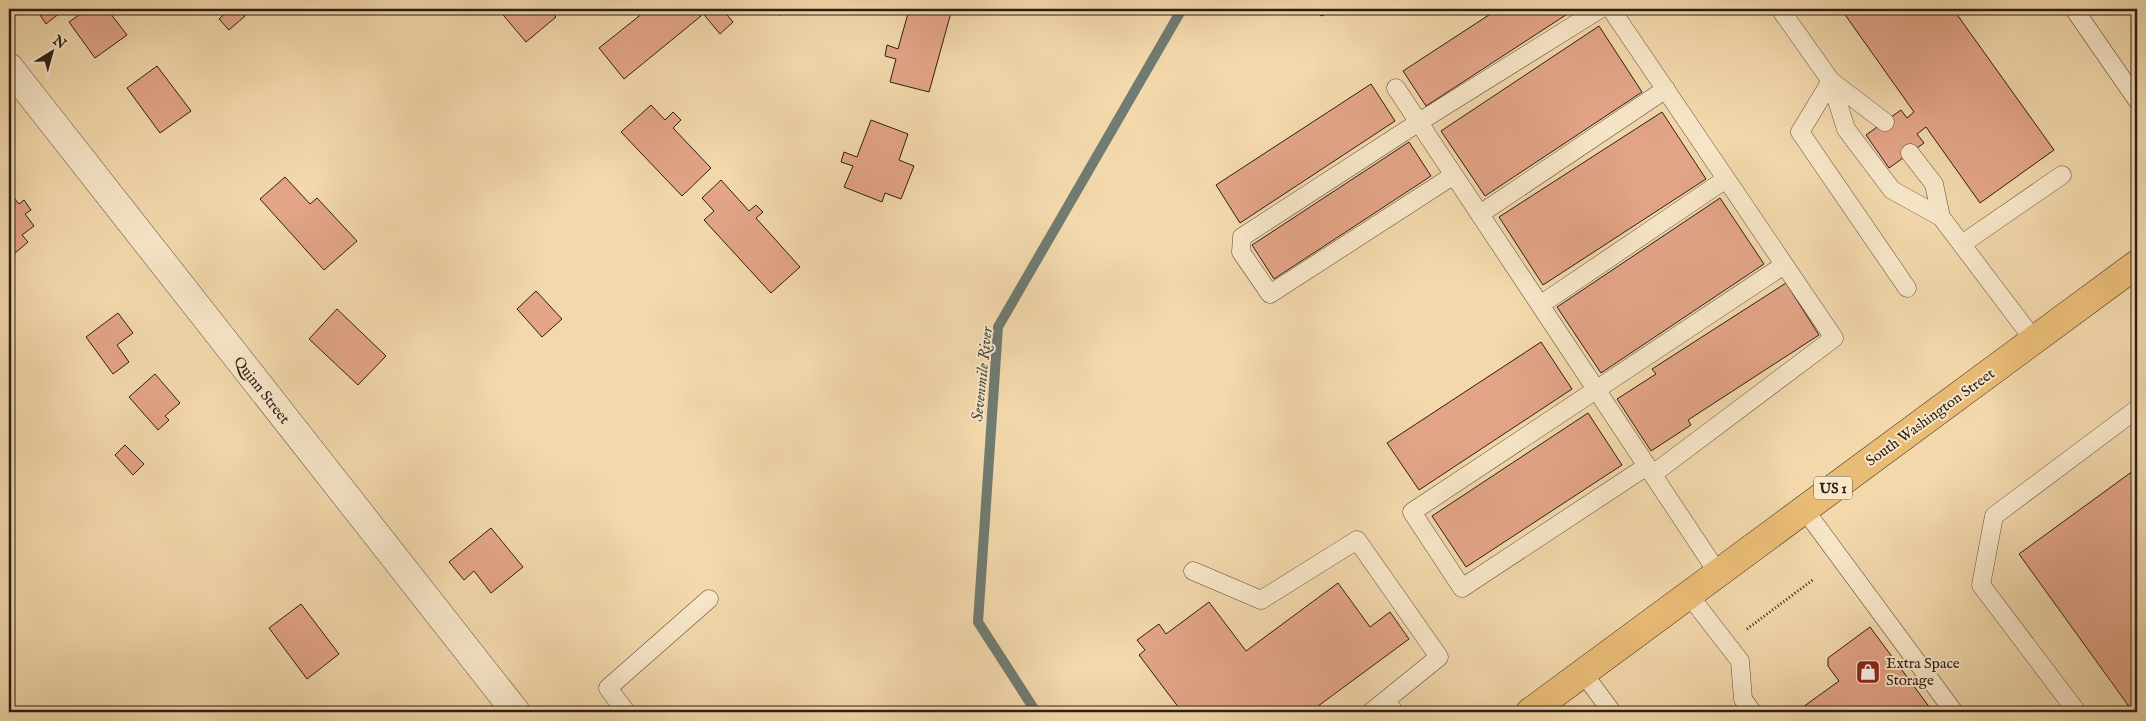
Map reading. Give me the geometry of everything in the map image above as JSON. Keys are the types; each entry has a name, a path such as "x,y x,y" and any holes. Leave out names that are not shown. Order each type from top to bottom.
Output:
{"main road":[{"name":"South Washington Street","path":"1530,712 2137,264"}],"street":[{"name":"Quinn Street","path":"9,67 516,712"}],"lane":[{"path":"1454,175 1270,294 1241,252 1242,237 1419,122 1600,9"},
{"path":"1611,9 1834,338 1650,470 1462,588 1412,512 1784,265"},
{"path":"1780,9 1831,81 1885,122"},
{"path":"2074,9 2137,100"},
{"path":"1831,81 1846,129 1892,190 1941,217 2034,340"},
{"path":"1831,81 1800,132 1907,288"},
{"path":"1396,88 1718,573"},
{"path":"1480,214 1666,89"},
{"path":"1910,153 1934,184 1941,217"},
{"path":"1962,244 2062,175"},
{"path":"1540,305 1726,178"},
{"path":"2077,712 1981,585 1990,536 1994,516 2137,409"},
{"path":"1804,509 1954,712"},
{"path":"1193,571 1261,600 1358,540 1439,657 1390,706 1371,712"},
{"path":"1689,595 1740,662 1743,700 1752,712"},
{"path":"626,712 608,688 709,599"},
{"path":"1583,673 1612,712"}],"path":[{"path":"1727,644 1814,579"}],"building":[{"path":"42,9 65,9 46,24 38,12"},
{"path":"87,9 107,9 127,35 95,58 69,22"},
{"path":"230,9 239,9 245,16 229,30 219,19"},
{"path":"498,9 549,9 556,17 526,42"},
{"path":"648,9 695,9 701,16 624,79 599,48"},
{"path":"722,9 733,22 720,34 700,10"},
{"path":"757,9 783,9 781,15"},
{"path":"915,9 952,9 929,92 890,82 896,59 885,56 887,45 898,49 909,10 914,11"},
{"path":"1318,9 1338,9 1321,16"},
{"path":"1498,9 1575,9 1426,106 1403,71"},
{"path":"1841,9 1953,9 2054,150 1980,203 1926,127 1917,134 1924,143 1889,168 1866,135 1901,110 1907,118 1914,112"},
{"path":"1599,26 1642,92 1485,196 1441,131"},
{"path":"157,66 191,111 160,133 127,88"},
{"path":"1371,84 1395,121 1240,223 1216,185"},
{"path":"651,105 665,120 673,112 681,120 673,128 711,168 682,196 621,132"},
{"path":"1662,112 1706,179 1543,285 1499,217"},
{"path":"871,120 908,134 899,160 914,166 901,199 885,193 882,202 844,187 853,166 841,162 844,152 857,157"},
{"path":"1409,142 1431,176 1274,279 1252,245"},
{"path":"285,177 310,204 317,198 357,241 324,270 260,199"},
{"path":"721,180 749,211 756,205 763,212 756,218 800,267 771,293 704,220 714,211 702,198"},
{"path":"9,192 19,204 24,200 31,210 25,214 34,226 22,235 28,242 14,254 9,248"},
{"path":"1720,198 1764,264 1601,373 1557,307"},
{"path":"1786,283 1819,335 1688,420 1691,425 1651,451 1617,399 1656,374 1652,369"},
{"path":"536,291 562,319 542,337 517,309"},
{"path":"337,309 386,356 358,385 309,339"},
{"path":"118,313 133,333 117,345 129,362 113,374 86,337"},
{"path":"1541,342 1572,389 1419,490 1387,443"},
{"path":"155,374 180,403 165,416 169,420 158,430 129,397"},
{"path":"1588,413 1622,465 1466,567 1432,516"},
{"path":"125,445 144,464 133,475 115,455"},
{"path":"2137,468 2137,712 2133,712 2019,554"},
{"path":"491,528 523,567 491,593 474,571 464,580 449,562"},
{"path":"1338,583 1370,627 1390,612 1409,639 1310,712 1182,712 1139,655 1145,650 1137,640 1159,624 1166,634 1209,602 1246,651"},
{"path":"301,604 339,654 307,679 269,628"},
{"name":"Extra Space Storage","path":"1870,627 1933,712 1796,712 1839,681 1828,666 1828,658"}],"waterway":[{"name":"Sevenmile River","path":"1036,712 978,622 998,327 1182,9"}],"place":[{"name":"Extra Space Storage","path":"1868,672"}]}
